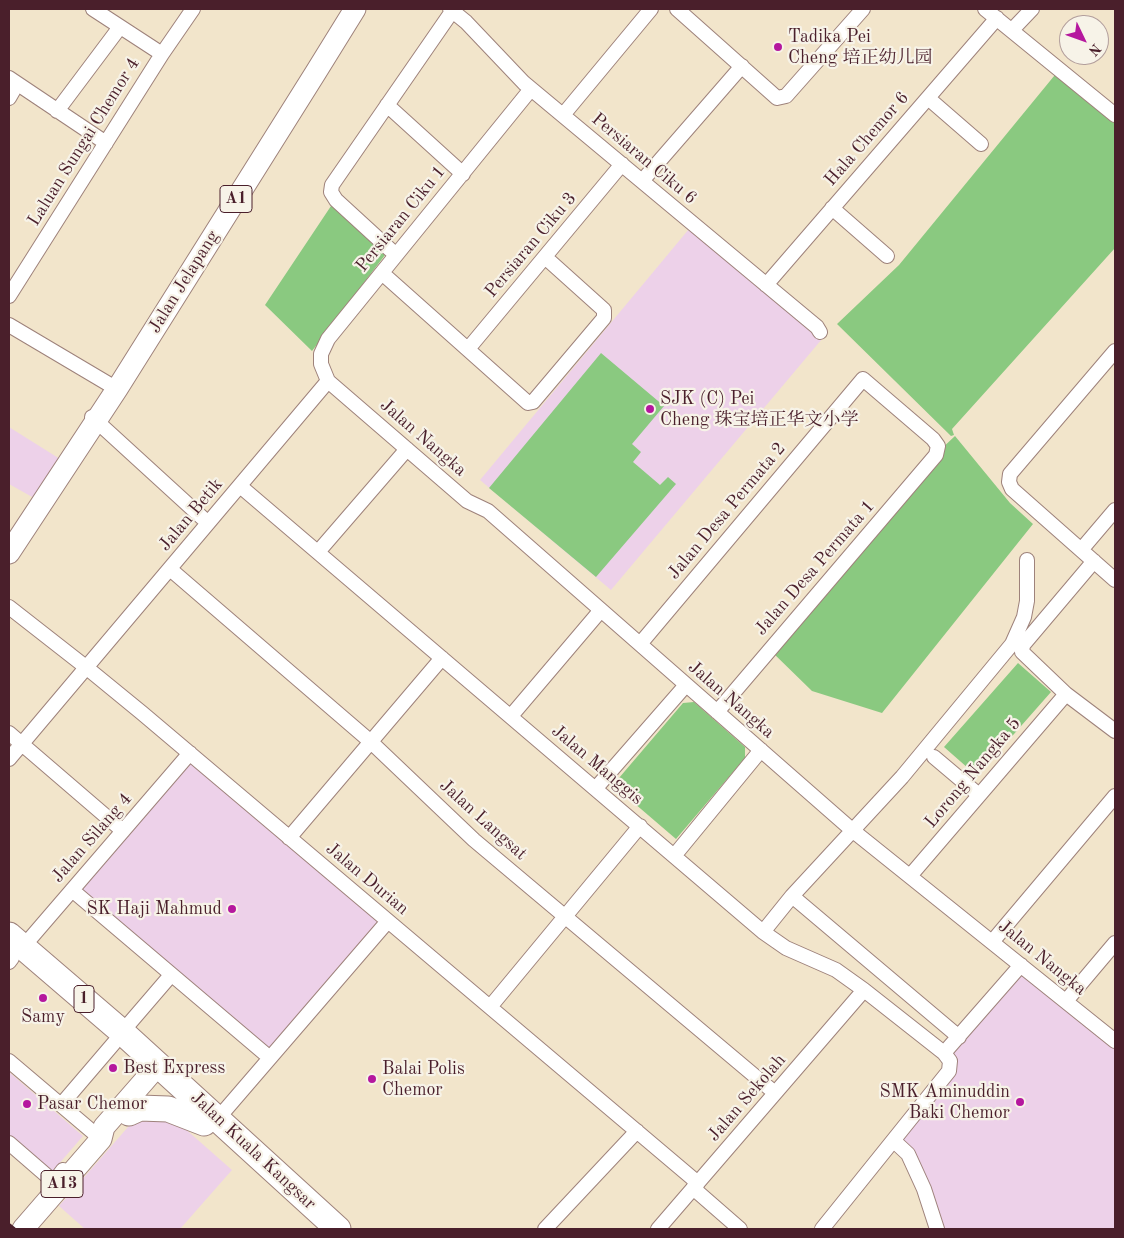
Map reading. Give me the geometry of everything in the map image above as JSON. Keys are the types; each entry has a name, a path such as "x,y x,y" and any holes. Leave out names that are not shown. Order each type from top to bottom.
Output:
{"highway":[{"name":"Jalan Kuala Kangsar","path":"12,951 158,1072 319,1229"},
{"path":"129,1114 140,1108 168,1110 210,1123"},
{"name":"Jalan Kuala Kangsar","path":"210,1123 338,1229"}],"main road":[{"name":"Jalan Jelapang","path":"9,553 348,9"},
{"name":"Jalan Jelapang","path":"114,387 316,72 354,9"},
{"name":"Jalan Jelapang","path":"9,542 94,419"},
{"path":"98,1136 112,1133 129,1114 158,1072"},
{"path":"98,1136 104,1127 158,1072"},
{"name":"A13","path":"23,1229 98,1136"}],"street":[{"path":"93,9 162,54"},
{"name":"Laluan Sungai Chemor 4","path":"9,296 162,54 193,9"},
{"path":"563,115 651,9"},
{"path":"677,9 777,98 786,96 864,9"},
{"path":"985,9 1115,115"},
{"path":"1012,30 1032,9"},
{"path":"396,255 336,200 331,192 332,184 451,10"},
{"name":"Persiaran Ciku 6","path":"451,10 466,22 531,89 817,327 820,332"},
{"name":"Hala Chemor 6","path":"766,285 997,18"},
{"path":"58,111 120,27"},
{"path":"642,181 742,66"},
{"path":"9,98 13,81 106,143"},
{"name":"Persiaran Ciku 1","path":"328,381 321,364 321,354 328,338 531,89"},
{"path":"928,98 981,144"},
{"path":"387,105 462,174"},
{"name":"Persiaran Ciku 3","path":"468,350 622,164"},
{"path":"832,208 887,256"},
{"path":"382,273 528,403 533,402 604,318 604,310 545,257"},
{"path":"9,325 114,387"},
{"path":"1115,351 1010,474 1009,482 1012,489 1115,580"},
{"name":"Jalan Desa Permata 1","path":"717,712 936,455 938,446 933,439 863,379"},
{"name":"Jalan Desa Permata 2","path":"640,644 863,379"},
{"name":"Jalan Nangka","path":"328,381 468,501 488,511 852,830 1115,1041"},
{"name":"Jalan Betik","path":"9,760 328,381"},
{"path":"94,419 208,523"},
{"path":"318,552 407,449"},
{"name":"Jalan Manggis","path":"240,486 763,932 786,948 836,970 864,990 947,1057"},
{"path":"1081,550 1115,510"},
{"path":"763,932 792,896 902,777 1012,644 1024,617 1027,601 1027,560"},
{"path":"1094,561 1023,645 1022,652 1066,694 1115,731"},
{"name":"Jalan Langsat","path":"170,569 371,742 474,840 776,1093"},
{"name":"Jalan Durian","path":"9,607 190,753 637,1131 696,1185 740,1229"},
{"path":"511,716 601,610"},
{"path":"289,838 442,658"},
{"path":"596,788 686,685"},
{"name":"Lorong Nangka 5","path":"910,876 1066,694"},
{"path":"9,733 123,831"},
{"path":"674,856 761,750"},
{"name":"Jalan Silang 4","path":"12,951 72,890 190,753"},
{"path":"934,757 979,795"},
{"path":"992,942 1115,796"},
{"path":"490,1007 640,826"},
{"path":"72,890 270,1058"},
{"path":"792,896 959,1037"},
{"path":"210,1123 270,1058 388,921"},
{"path":"1066,1000 1115,943"},
{"path":"822,1229 949,1071 947,1057 959,1037 1021,965"},
{"path":"61,1105 171,975"},
{"name":"Jalan Sekolah","path":"658,1229 864,990"},
{"path":"9,1061 98,1136 54,1182 9,1143"},
{"path":"545,1229 637,1131"},
{"path":"894,1140 908,1154 924,1189 937,1229"}],"shaded area":[{"name":"SJK (C) Pei Cheng 珠宝培正华文小学","path":"689,229 822,339 611,590 480,480"},
{"path":"9,427 60,459 34,498 9,484"},
{"name":"SK Haji Mahmud","path":"190,753 391,927 273,1064 72,890"},
{"name":"SMK Aminuddin Baki Chemor","path":"1021,965 1115,1042 1115,1229 930,1229 898,1132 950,1072 945,1054"},
{"name":"Pasar Chemor","path":"9,1072 83,1136 51,1173 9,1137"},
{"path":"142,1111 182,1126 232,1170 180,1229 85,1229 59,1206"}],"green space":[{"path":"1059,70 1115,117 1115,248 952,429 954,435 951,436 837,324 899,265"},
{"path":"333,203 385,255 312,351 265,305"},
{"path":"601,353 664,406 632,444 641,452 633,462 660,485 668,477 676,484 596,577 489,488"},
{"path":"955,436 1010,503 1033,524 882,713 812,691 771,651 939,451"},
{"path":"1018,663 1051,692 977,776 944,747"},
{"path":"694,702 745,747 745,758 676,839 613,785 683,703"}],"railway":[{"path":"9,1225 14,1229"}],"place":[{"name":"Tadika Pei Cheng 培正幼儿园","path":"778,47"},
{"name":"SJK (C) Pei Cheng 珠宝培正华文小学","path":"650,409"},
{"name":"SK Haji Mahmud","path":"232,909"},
{"name":"Samy","path":"43,998"},
{"name":"Best Express","path":"113,1068"},
{"name":"Balai Polis Chemor","path":"372,1079"},
{"name":"SMK Aminuddin Baki Chemor","path":"1020,1102"},
{"name":"Pasar Chemor","path":"27,1104"}]}
